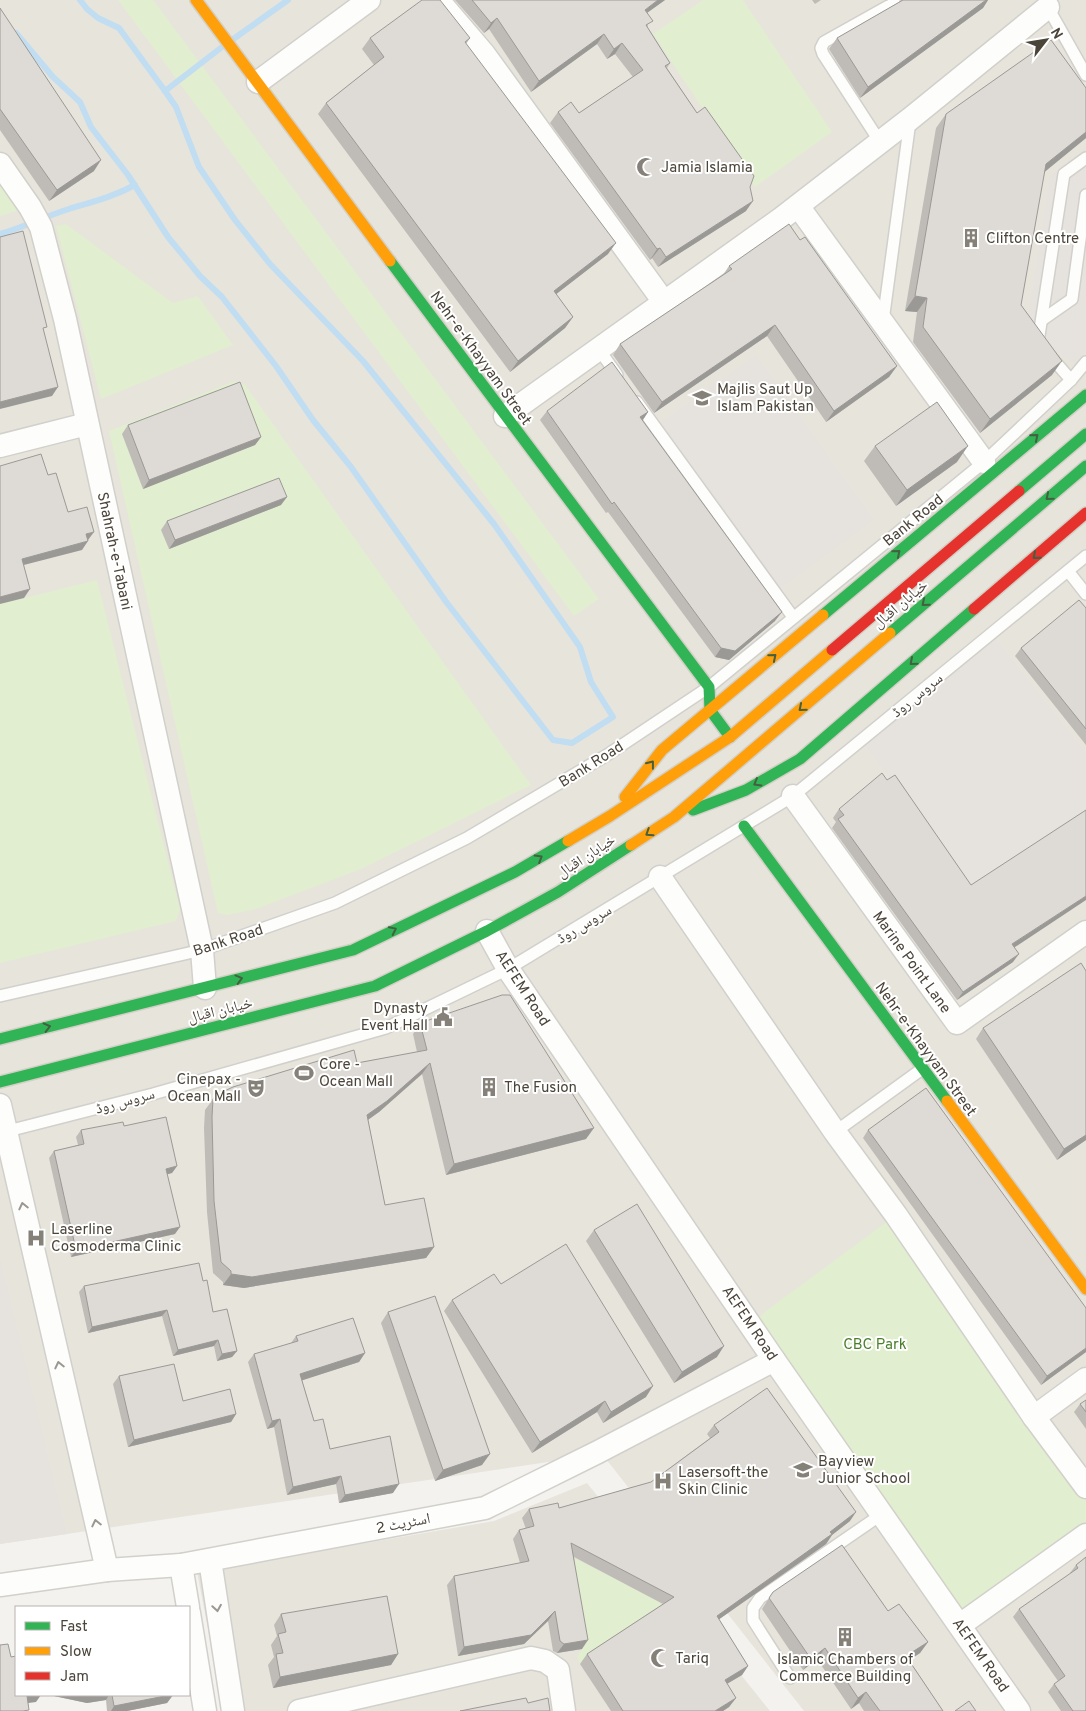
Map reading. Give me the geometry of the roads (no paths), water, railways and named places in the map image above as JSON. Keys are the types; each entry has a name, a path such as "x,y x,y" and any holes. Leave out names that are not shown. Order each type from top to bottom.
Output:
{"main road":[{"name":"Nehr-e-Khayyam Street","path":"196,0 709,687"},
{"path":"610,816 662,750 1086,395"},
{"name":"خیابان اقبال","path":"0,1039 353,950 514,872 610,816 730,737 1086,434"},
{"name":"خیابان اقبال","path":"0,1082 374,986 487,931 558,892 674,817 1086,466"},
{"path":"674,817 746,790 800,759 1086,513"},
{"path":"709,687 710,710 730,737"},
{"name":"Nehr-e-Khayyam Street","path":"744,826 1086,1289"}],"street":[{"path":"258,82 369,0"},
{"path":"438,0 484,54 664,302"},
{"path":"505,416 798,206 910,119 1045,3"},
{"name":"Shahrah-e-Tabani","path":"0,164 41,227 65,319 202,950 206,988"},
{"path":"798,206 984,462"},
{"path":"0,446 87,424"},
{"name":"Marine Point Lane","path":"793,796 957,1023 1086,932"},
{"path":"660,877 835,1132 896,1215 1034,1417 1086,1487"},
{"name":"AEFEM Road","path":"487,931 508,969 774,1360 1019,1711"},
{"path":"0,1105 3,1133 107,1570"},
{"name":"اسٹریٹ 2","path":"0,1585 107,1570 181,1565 485,1508 598,1452 774,1360"},
{"path":"1034,1417 1086,1379"},
{"path":"960,1625 1086,1534"},
{"path":"210,1560 233,1711"},
{"path":"181,1565 188,1606"},
{"path":"190,1620 205,1711"},
{"path":"299,1711 531,1658 545,1661 558,1670 564,1711"}],"lane":[{"path":"880,142 823,54 822,48 824,42 892,4 894,0"},
{"path":"1045,3 1086,74"},
{"path":"883,324 910,119"},
{"path":"1071,380 1038,342 1064,174 1086,158"},
{"path":"1042,320 1072,298 1086,196"},
{"path":"598,348 793,617"},
{"name":"Bank Road","path":"0,996 202,950 335,903 467,838 607,755 709,687 984,462 1071,380 1086,362"},
{"name":"سروس روڈ","path":"3,1133 162,1091 386,1028 508,969 793,796 1086,556"},
{"path":"1068,572 1086,594"},
{"path":"835,1132 922,1069"},
{"path":"790,1678 753,1620 753,1608 760,1598 882,1514"}],"waterway":[{"path":"16,33 53,77 80,102 91,127 128,175 168,237 200,276 222,297 276,366 313,420 351,467 447,603 553,740 572,743 613,717 591,682 580,647 494,524 363,361 270,264 235,220 199,167 176,107 165,91 119,28 98,18 80,0"},
{"path":"232,40 288,0"},
{"path":"165,91 222,47"},
{"path":"0,234 111,196 135,185"}],"place":[{"name":"Jamia Islamia","path":"646,167"},
{"name":"Clifton Centre","path":"971,238"},
{"name":"Majlis Saut Up Islam Pakistan","path":"702,398"},
{"name":"Dynasty Event Hall","path":"443,1017"},
{"name":"Core - Ocean Mall","path":"304,1073"},
{"name":"The Fusion","path":"489,1087"},
{"name":"Cinepax - Ocean Mall","path":"256,1088"},
{"name":"Laserline Cosmoderma Clinic","path":"36,1238"},
{"name":"Bayview Junior School","path":"803,1470"},
{"name":"Lasersoft-the Skin Clinic","path":"663,1481"},
{"name":"Islamic Chambers of Commerce Building","path":"845,1637"},
{"name":"Tariq","path":"660,1658"}],"park label":[{"name":"CBC Park","path":"875,1344"}]}
